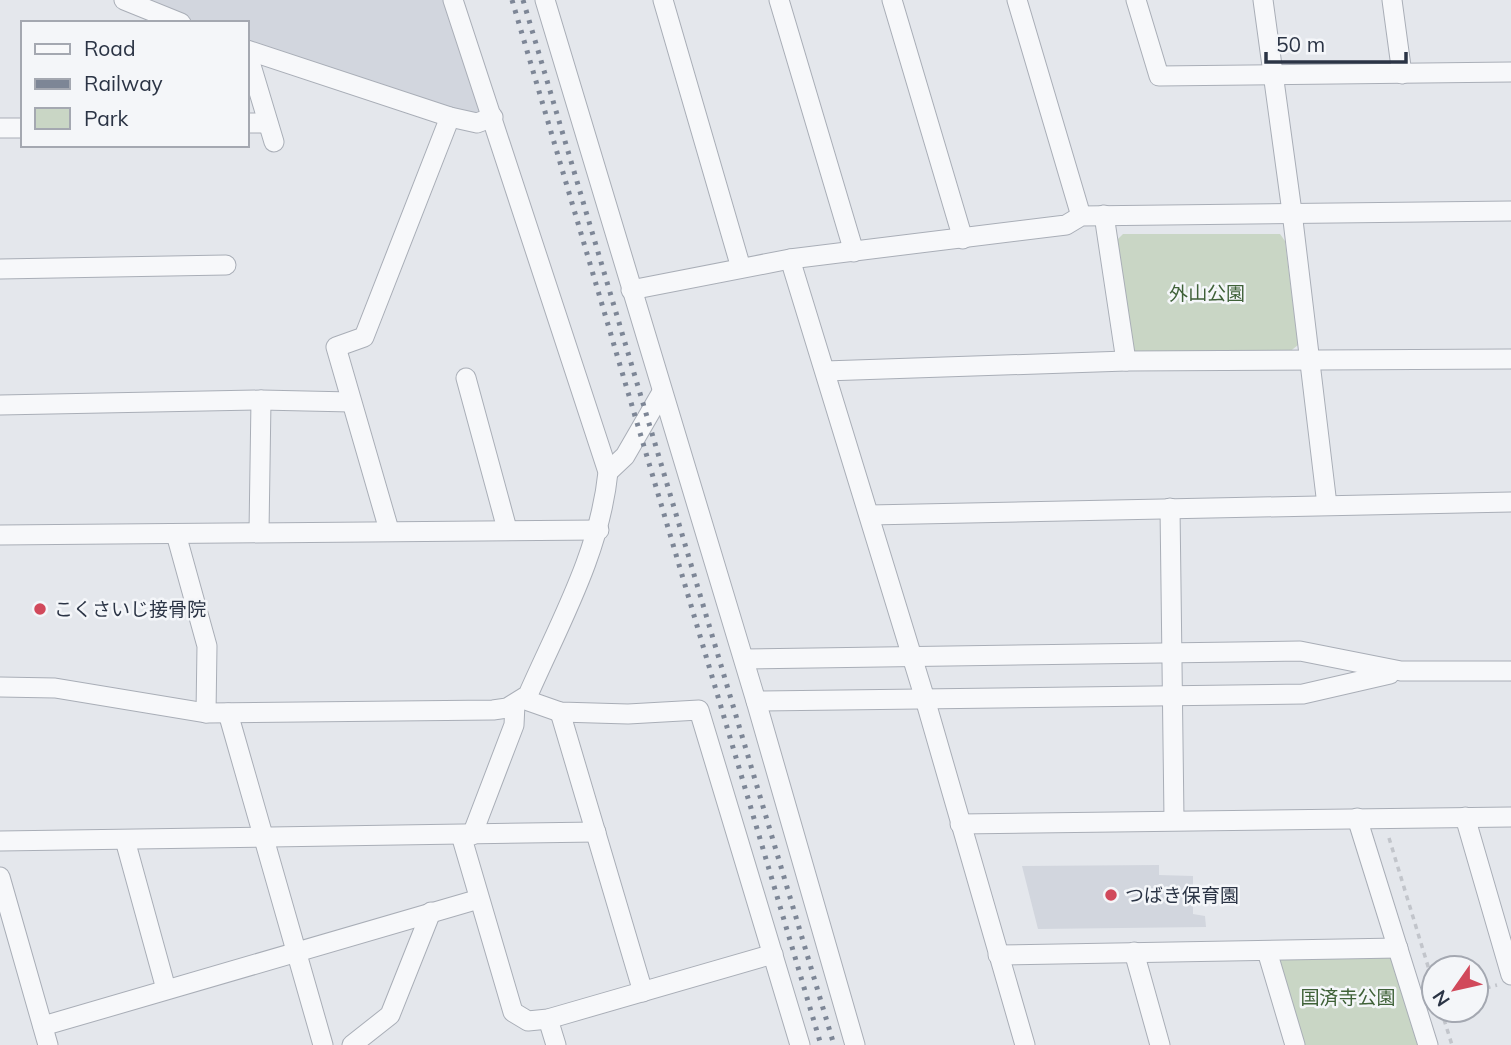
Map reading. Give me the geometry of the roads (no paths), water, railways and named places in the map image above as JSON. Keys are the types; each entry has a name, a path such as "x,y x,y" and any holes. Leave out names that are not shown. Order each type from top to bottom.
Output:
{"street":[{"path":"124,0 176,21"},
{"path":"0,687 55,688 206,713 493,710 528,695 599,530 608,472 453,0"},
{"path":"545,0 744,659 855,1045"},
{"path":"663,0 741,268"},
{"path":"779,0 854,252"},
{"path":"892,0 963,239"},
{"path":"1017,0 1081,216"},
{"path":"1136,0 1159,76 1511,72"},
{"path":"1263,0 1292,212 1326,505"},
{"path":"1392,0 1402,74"},
{"path":"248,51 450,117 477,122 493,117"},
{"path":"248,54 271,132 248,123"},
{"path":"389,530 336,347 364,337 450,117"},
{"path":"0,128 21,128"},
{"path":"631,290 790,259 1066,225 1081,216 1511,211"},
{"path":"1104,215 1126,362"},
{"path":"790,259 925,699 1025,1045"},
{"path":"0,269 226,265"},
{"path":"825,371 1126,362 1511,359"},
{"path":"466,378 507,529"},
{"path":"608,472 625,456 662,392"},
{"path":"0,405 261,400 351,402"},
{"path":"259,532 261,400"},
{"path":"869,515 1511,502"},
{"path":"1170,508 1174,820"},
{"path":"0,535 599,530"},
{"path":"176,534 208,646 206,713"},
{"path":"744,659 1300,652 1401,671 1511,671"},
{"path":"756,701 1303,694 1401,671"},
{"path":"519,701 560,712 628,715 699,710 800,1045"},
{"path":"519,701 514,725 467,835 480,898 513,1012 528,1021 548,1019 773,954"},
{"path":"560,712 643,992"},
{"path":"228,713 323,1045"},
{"path":"1465,817 1505,980"},
{"path":"960,824 1511,817"},
{"path":"1357,818 1428,1045"},
{"path":"0,841 596,832"},
{"path":"125,840 166,989"},
{"path":"0,877 46,1036 166,989 480,898"},
{"path":"352,1045 390,1015 431,912"},
{"path":"999,955 1398,948"},
{"path":"1267,950 1295,1045"},
{"path":"1134,952 1160,1045"},
{"path":"548,1019 556,1045"}],"railway":[{"path":"512,0 821,1045"},
{"path":"523,0 834,1045"}],"place":[{"name":"こくさいじ接骨院","path":"40,609"},
{"name":"つばき保育園","path":"1111,895"}],"park label":[{"name":"外山公園","path":"1207,293"},
{"name":"国済寺公園","path":"1348,997"}]}
